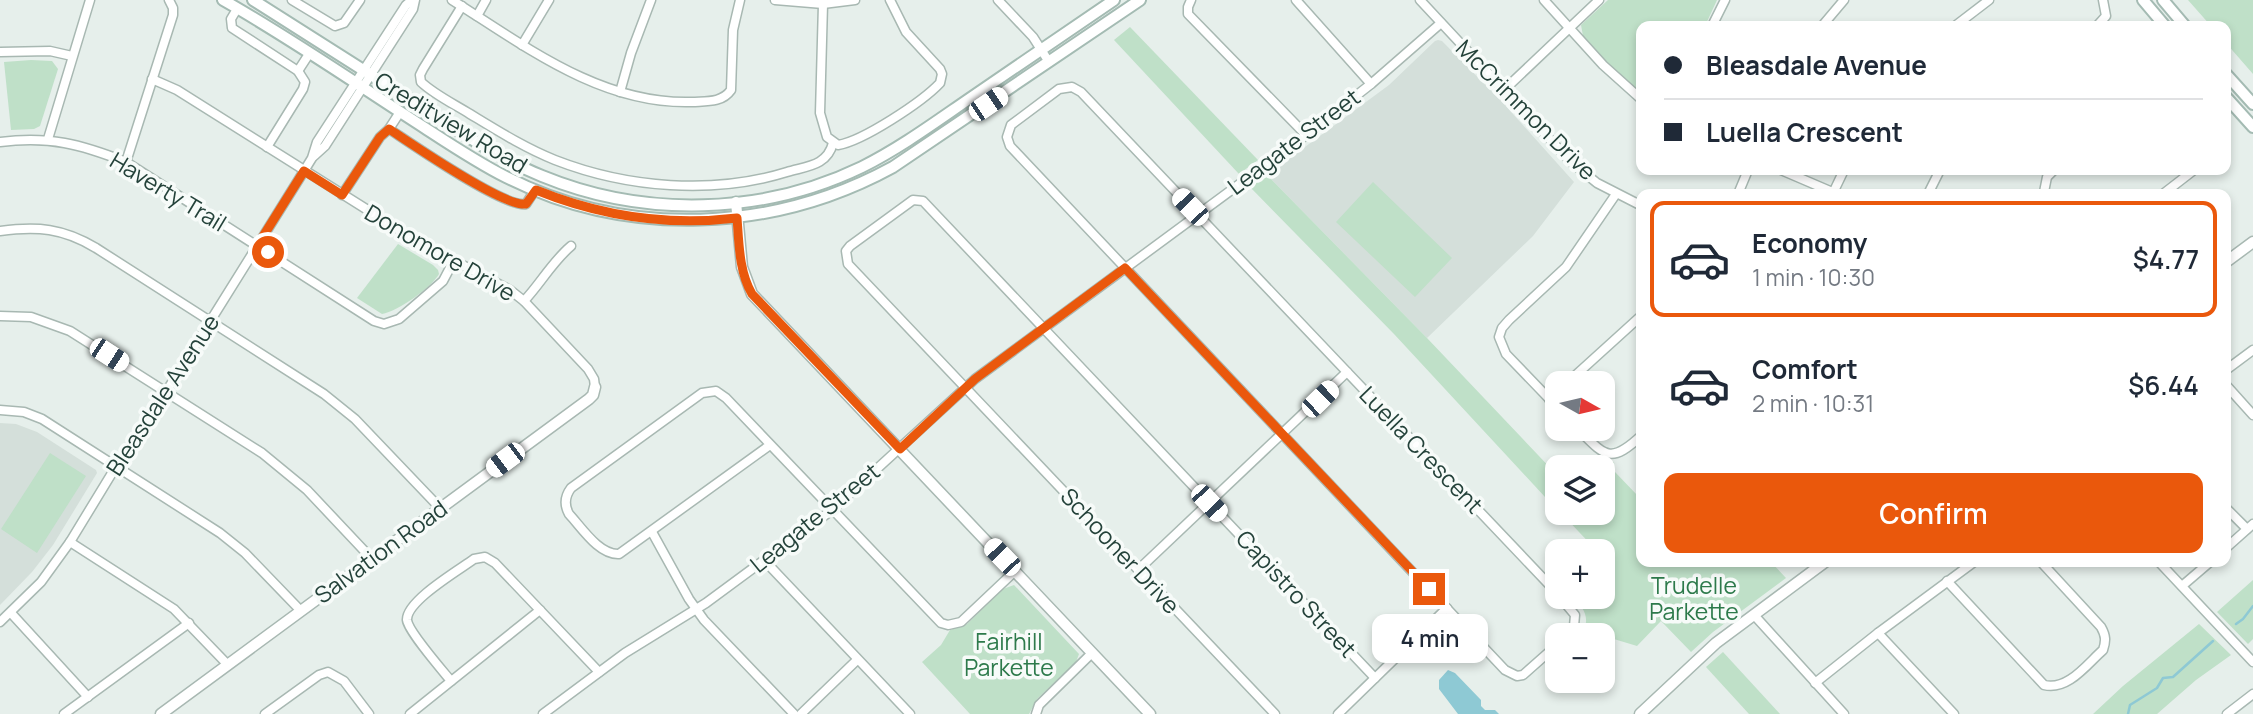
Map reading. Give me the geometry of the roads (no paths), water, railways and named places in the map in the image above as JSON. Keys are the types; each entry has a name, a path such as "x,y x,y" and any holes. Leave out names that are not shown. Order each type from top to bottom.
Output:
{"main road":[{"name":"Creditview Road","path":"223,0 487,167 536,190 583,206 639,218 682,221 737,218 806,204 850,189 880,174 1140,0"},
{"name":"Creditview Road","path":"253,0 493,152 555,181 599,194 644,202 690,205 777,196 811,187 862,166 919,133 1114,0"},
{"path":"2143,0 2161,21"},
{"path":"2163,0 2181,21"},
{"path":"2231,80 2253,104"},
{"path":"2231,103 2253,127"}],"street":[{"path":"48,139 90,0"},
{"path":"126,162 173,15 169,0"},
{"path":"292,0 335,26 344,23 360,0"},
{"name":"Bleasdale Avenue","path":"0,622 41,582 70,542 312,158 325,146 406,5 413,0"},
{"path":"452,0 522,45 583,79 620,92 682,102 716,100 726,97 731,90 733,30 740,0"},
{"path":"477,16 486,0"},
{"path":"522,45 549,0"},
{"path":"620,92 651,0"},
{"path":"775,0 823,4 855,0"},
{"path":"823,4 820,113 827,136 833,143 843,144 870,132 901,113 940,83 940,69 906,32 890,0"},
{"path":"998,0 1032,37 1049,62"},
{"path":"1191,0 1188,14 1306,135"},
{"path":"1296,0 1371,84"},
{"name":"McCrimmon Drive","path":"1420,0 1571,162 1597,183 1636,203"},
{"path":"1544,0 1603,65 1636,95"},
{"path":"1504,90 1599,0"},
{"path":"1714,21 1725,0"},
{"path":"1826,21 1844,0"},
{"path":"1962,21 1989,0"},
{"path":"2102,21 2106,16 2103,0"},
{"path":"462,6 423,69 421,82 506,136 556,160 594,173 642,182 726,184 768,177 822,161 829,155 833,143"},
{"path":"237,9 231,19 232,28 298,71 305,82 267,147"},
{"name":"Leagate Street","path":"543,714 640,643 697,609 832,510 965,387 1306,135 1371,84 1441,23"},
{"path":"0,52 50,51 72,55"},
{"path":"298,71 309,54"},
{"name":"Donomore Drive","path":"152,79 177,90 453,262 510,290 524,301 588,369 595,387"},
{"name":"Luella Crescent","path":"1125,268 1010,146 1007,136 1010,125 1059,89 1072,87 1082,92 1545,580"},
{"path":"342,195 400,112"},
{"path":"389,129 463,176 516,204 526,204 536,190"},
{"name":"Haverty Trail","path":"0,142 48,139 95,150 126,162 374,321 384,324 399,319 443,281 453,262"},
{"path":"1793,175 1826,189"},
{"path":"2169,189 2188,175"},
{"path":"1545,395 1506,355 1499,337 1502,328 1566,267 1616,194"},
{"name":"Schooner Drive","path":"1043,328 923,201 913,200 846,251 848,264 1275,714"},
{"path":"736,202 742,267 752,294 1150,714"},
{"path":"0,231 32,228 56,230 81,239 211,321 342,408 440,509"},
{"path":"2231,258 2253,242"},
{"path":"524,301 536,289 558,257 572,246"},
{"path":"1125,268 1505,670 1517,676 1528,671 1545,656"},
{"path":"0,316 31,317 70,331 166,392 283,469 307,490 372,559"},
{"path":"1580,371 1636,320"},
{"name":"Capistro Street","path":"1043,328 1375,678"},
{"path":"2231,366 2253,350"},
{"path":"1139,570 1347,372"},
{"name":"Salvation Road","path":"161,714 589,399 595,387"},
{"path":"770,444 623,553 616,555 607,552 569,514 566,504 568,493 702,393 716,391 723,395 770,444 832,510 941,623 948,625 961,622 1015,571"},
{"path":"2231,391 2253,415"},
{"path":"0,410 24,412 42,419 229,540 300,611"},
{"path":"1591,441 1608,454 1620,452 1636,440"},
{"path":"2231,512 2250,527 2231,544"},
{"path":"652,532 697,609 794,714"},
{"path":"70,542 166,603 189,623 228,665"},
{"path":"450,681 410,628 407,615 414,604 474,559 485,557 495,563 599,672"},
{"path":"764,560 910,714"},
{"path":"1640,714 1704,654 1818,567"},
{"path":"1815,682 1967,567"},
{"path":"1947,581 2044,685 2052,687 2067,682 2102,650 2106,642 2101,627 2046,567"},
{"path":"2164,567 2253,662"},
{"path":"2182,586 2204,567"},
{"path":"1338,714 1447,608"},
{"path":"410,714 540,610"},
{"path":"10,613 88,697"},
{"path":"1754,615 1844,714"},
{"path":"64,714 189,623"},
{"path":"1878,633 1954,714"},
{"path":"1036,714 1039,705 1092,653"},
{"path":"801,714 858,660"},
{"path":"265,714 319,675 328,672 344,681 369,714"},
{"path":"2227,714 2253,694"},
{"path":"2238,706 2246,714"}],"water":[{"path":"1448,670 1455,673 1481,700 1481,706 1485,710 1495,710 1499,714 1458,714 1439,689 1439,680"}],"waterway":[{"path":"2236,624 2253,606"},
{"path":"2128,714 2130,705 2157,688 2163,678 2173,677 2213,641"}],"park label":[{"name":"Trudelle Parkette","path":"1694,599"},
{"name":"Fairhill Parkette","path":"1009,655"}]}
